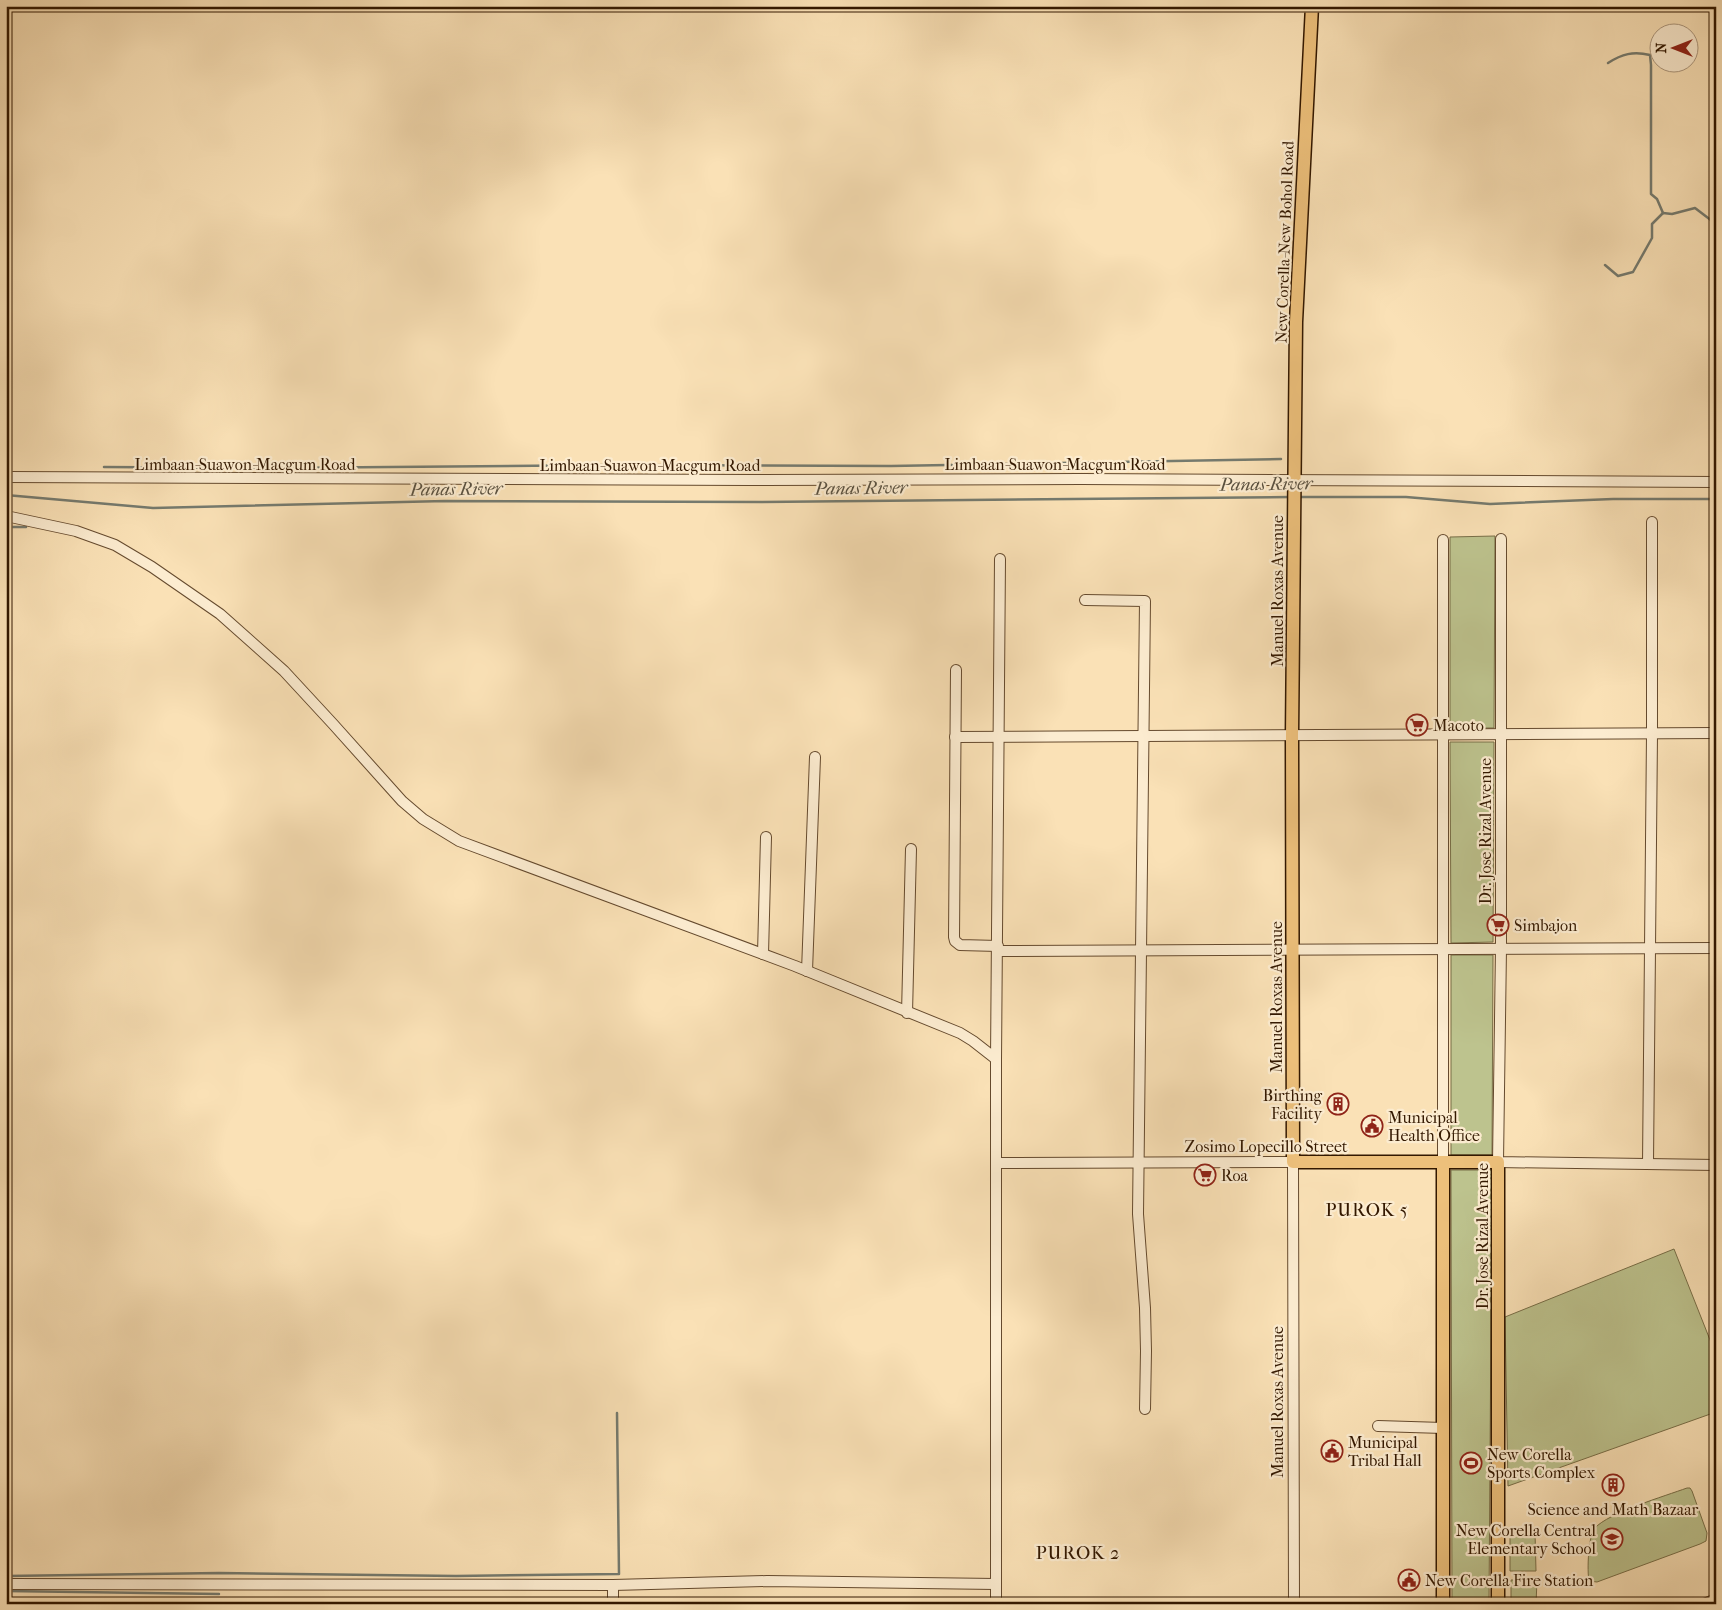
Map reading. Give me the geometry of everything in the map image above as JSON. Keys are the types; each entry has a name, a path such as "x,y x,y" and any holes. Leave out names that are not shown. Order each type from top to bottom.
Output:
{"main road":[{"name":"New Corella-New Bohol Road","path":"1294,485 1297,292 1312,6"},
{"name":"Manuel Roxas Avenue","path":"1293,1162 1292,736 1294,485"},
{"name":"Zosimo Lopecillo Street","path":"1293,1162 1498,1162"},
{"path":"1443,1162 1443,1604"},
{"name":"Dr. Jose Rizal Avenue","path":"1498,1162 1498,1604"}],"street":[{"name":"Limbaan-Suawon-Macgum Road","path":"6,477 903,479 1294,485 1716,482"},
{"path":"6,516 76,530 115,546 152,567 220,614 284,671 402,802 423,820 439,830 467,844 763,954 960,1033 996,1059"},
{"path":"1648,1164 1652,522"},
{"name":"Dr. Jose Rizal Avenue","path":"1498,1162 1501,948 1501,539"},
{"path":"1443,540 1443,1162"},
{"path":"996,1604 996,1059 1000,560"},
{"path":"1084,600 1145,601 1138,1214 1146,1351 1145,1409"},
{"path":"956,670 954,937 957,944 998,948 1142,951 1716,948"},
{"path":"955,737 1716,734"},
{"path":"807,971 815,756"},
{"path":"763,954 766,837"},
{"path":"907,1012 911,849"},
{"name":"Zosimo Lopecillo Street","path":"997,1163 1293,1162"},
{"name":"Manuel Roxas Avenue","path":"1293,1162 1294,1604"},
{"name":"Zosimo Lopecillo Street","path":"1498,1162 1716,1165"},
{"path":"1378,1426 1443,1428"},
{"path":"6,1584 613,1585 766,1581 996,1584"},
{"path":"613,1585 613,1604"},
{"path":"1704,1604 1716,1599"}],"green space":[{"path":"1495,536 1494,728 1450,728 1450,537"},
{"path":"1450,742 1494,742 1493,942 1451,943"},
{"path":"1451,955 1493,955 1492,1155 1451,1155"},
{"path":"1451,1170 1492,1170 1489,1604 1452,1604"},
{"path":"1674,1249 1716,1355 1716,1412 1508,1486 1505,1317"},
{"path":"1690,1488 1692,1491 1707,1533 1706,1541 1597,1582 1589,1581 1589,1546 1595,1528 1602,1522 1624,1511"},
{"path":"1510,1532 1535,1532 1536,1571 1510,1571"},
{"path":"1511,1580 1537,1580 1536,1604 1511,1604"}],"waterway":[{"path":"1608,63 1628,54 1650,55 1651,194 1657,199 1663,213"},
{"path":"1663,213 1672,214 1695,208 1716,224"},
{"path":"1605,265 1618,276 1633,272 1652,238 1652,224 1663,213"},
{"path":"271,468 613,465 891,466 1281,459"},
{"path":"104,467 264,468"},
{"name":"Panas River","path":"6,495 153,508 445,501 762,502 1291,497"},
{"name":"Panas River","path":"1299,497 1406,497 1490,504 1613,499 1716,499"},
{"path":"6,527 26,527"},
{"path":"6,1576 219,1573 456,1576 619,1574 617,1413"},
{"path":"6,1591 219,1594"}],"place":[{"name":"Macoto","path":"1417,725"},
{"name":"Simbajon","path":"1498,925"},
{"name":"Birthing Facility","path":"1338,1104"},
{"name":"Municipal Health Office","path":"1372,1126"},
{"name":"Roa","path":"1205,1175"},
{"name":"Municipal Tribal Hall","path":"1332,1451"},
{"name":"New Corella Sports Complex","path":"1471,1463"},
{"name":"Science and Math Bazaar","path":"1613,1485"},
{"name":"New Corella Central Elementary School","path":"1612,1539"},
{"name":"New Corella Fire Station","path":"1409,1580"}],"district":[{"name":"PUROK 5","path":"1367,1210"},
{"name":"PUROK 2","path":"1078,1553"}]}
